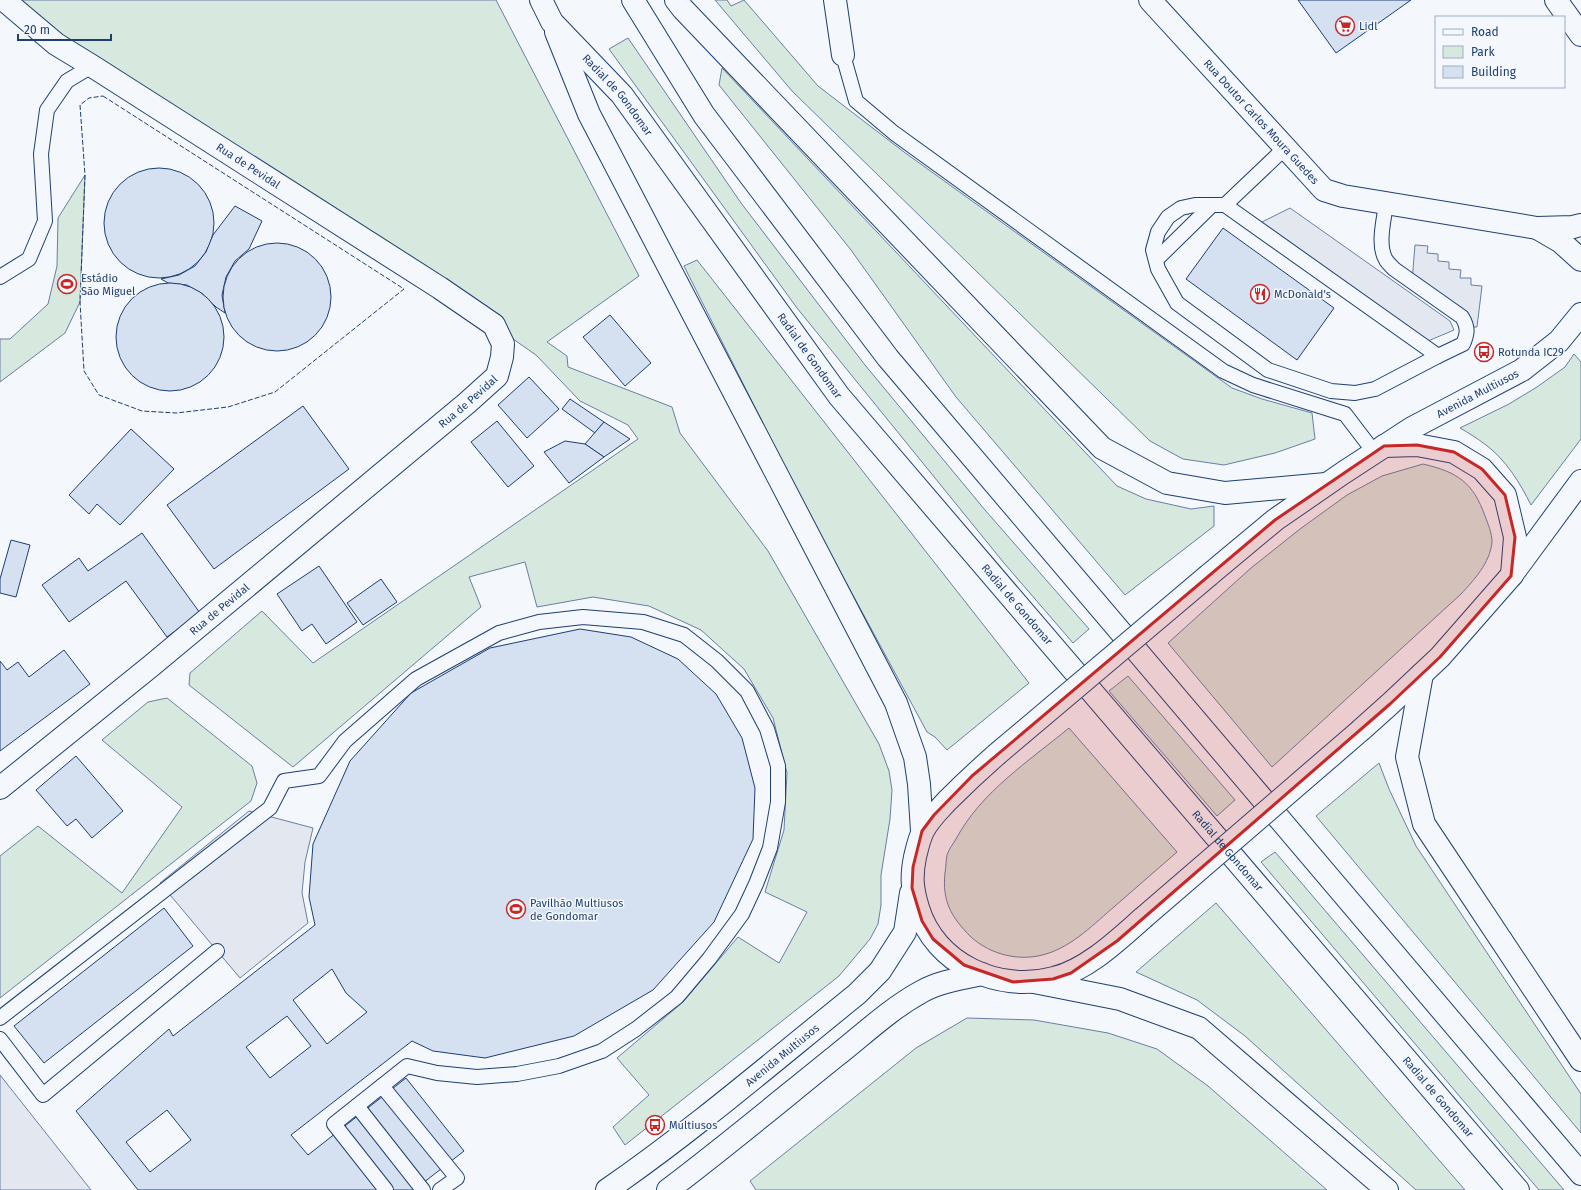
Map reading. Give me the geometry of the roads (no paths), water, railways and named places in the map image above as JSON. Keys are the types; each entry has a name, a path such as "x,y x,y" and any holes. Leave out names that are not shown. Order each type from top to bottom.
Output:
{"main road":[{"name":"Rua de Pevidal","path":"0,788 151,666 467,403 497,376 502,357 502,344 494,325 440,288 56,44 4,0"},
{"name":"Radial de Gondomar","path":"541,0 552,22 622,95 839,396 1518,1190"},
{"path":"633,0 704,115 888,358 1581,1174"},
{"path":"676,0 1102,448 1167,483 1224,493 1326,484"},
{"path":"835,0 843,56"},
{"name":"Rua Doutor Carlos Moura Guedes","path":"1150,0 1324,190 1343,196 1386,204 1537,228 1572,227 1581,225"},
{"path":"1556,0 1581,36"},
{"path":"552,22 589,114 896,703 915,757 919,784 922,832 913,867 912,888 922,922 933,939 947,954 982,974 999,980 1013,982 1034,982 1054,979 1071,973 1117,941 1361,730 1440,657 1512,576 1581,481"},
{"name":"Rua Doutor Carlos Moura Guedes","path":"1537,228 1561,242 1581,260"},
{"name":"Avenida Multiusos","path":"922,832 934,814 972,776 1276,520 1326,484 1412,428 1522,370 1558,341 1581,314"},
{"path":"1379,449 1417,445 1454,452 1482,469 1505,495 1515,537 1512,576"},
{"path":"1422,674 1406,757 1424,824 1581,1060"},
{"name":"Avenida Multiusos","path":"607,1190 637,1170 700,1121 857,994 880,971 905,932 912,888"},
{"path":"668,1190 713,1156 891,1012 922,991 957,979 982,974"},
{"path":"1034,982 1120,999 1199,1028 1387,1190"}],"lane":[{"path":"843,56 856,101 894,133 1223,371 1253,385 1346,414 1379,449"},
{"path":"0,277 29,259 44,220 41,154 47,110 67,81 92,66"},
{"path":"1156,260 1285,148"},
{"path":"1386,204 1382,249 1386,260 1394,269 1462,317 1467,325 1467,336 1463,344 1375,389 1355,393 1331,391 1268,370 1177,303 1158,269 1153,250 1158,232 1168,217 1181,208 1195,205 1218,205 1438,356"},
{"path":"0,1018 270,808 284,781 319,776 345,742 416,679 499,634 539,622 583,617 642,622 684,635 717,661 747,691 767,729 778,766 778,802 770,848 742,914 677,997 636,1030 602,1051 559,1066 516,1074 477,1077 437,1073 407,1066 334,1124 386,1190"},
{"path":"0,1040 43,1095 217,951"},
{"path":"382,1086 457,1178 440,1190"},
{"path":"357,1106 423,1190"}],"place":[{"name":"Lidl","path":"1345,26"},
{"name":"Estádio São Miguel","path":"67,284"},
{"name":"McDonald's","path":"1260,294"},
{"name":"Rotunda IC29","path":"1484,352"},
{"name":"Pavilhão Multiusos de Gondomar","path":"516,909"},
{"name":"Multiusos","path":"655,1125"}]}
